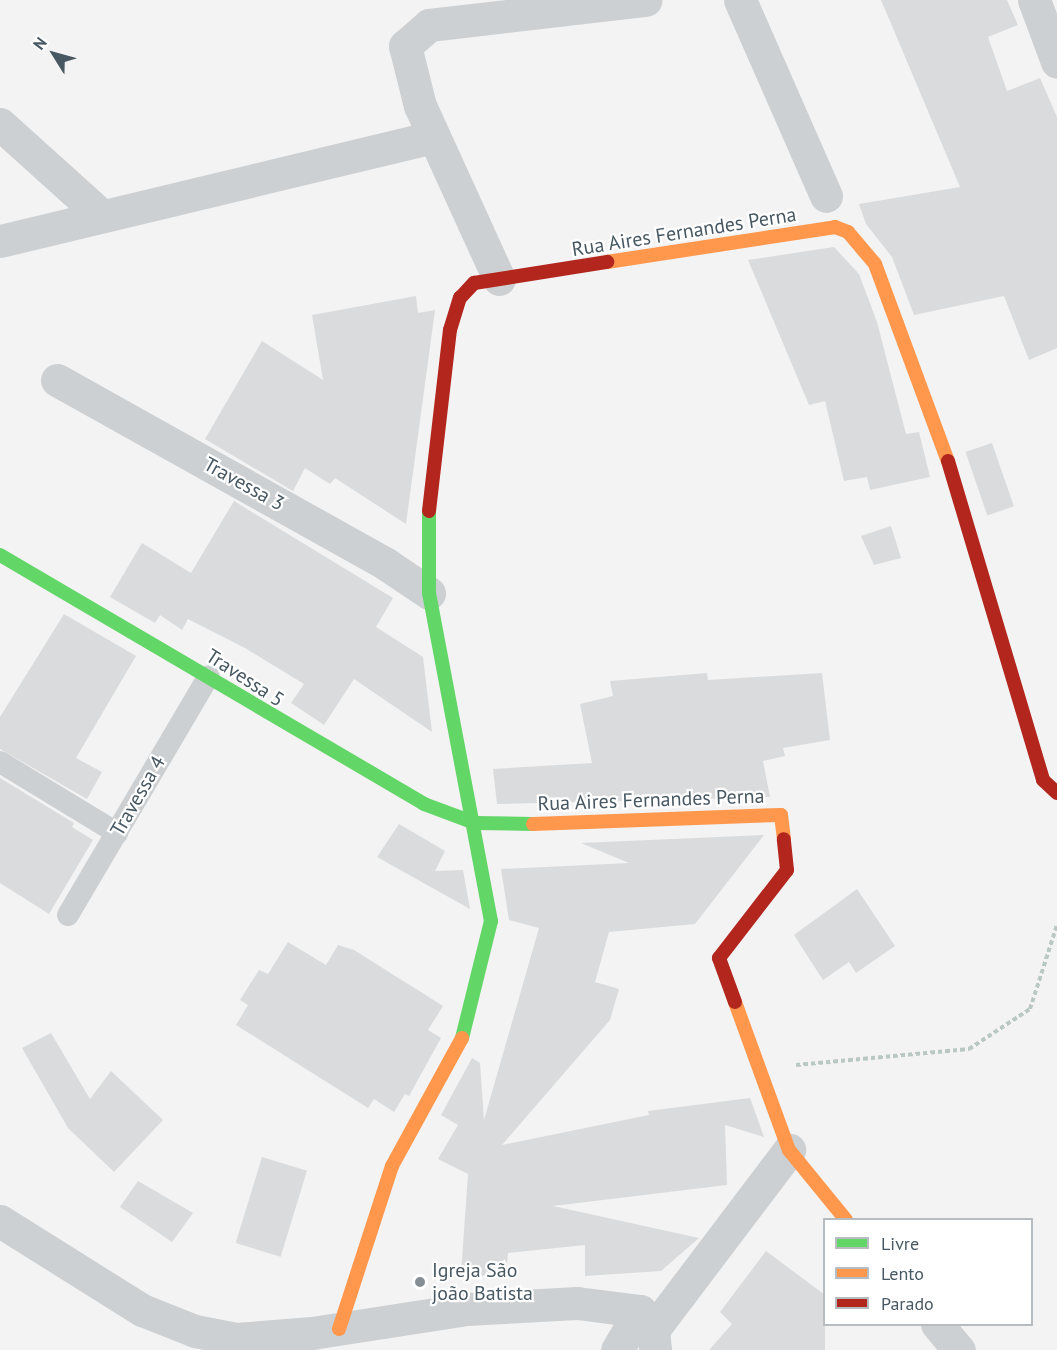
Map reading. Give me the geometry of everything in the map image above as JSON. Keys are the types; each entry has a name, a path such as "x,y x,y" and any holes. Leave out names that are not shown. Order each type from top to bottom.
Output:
{"street":[{"path":"499,279 420,106 405,46 429,25 560,4 646,0"},
{"path":"740,0 826,196"},
{"path":"1034,0 1057,62"},
{"path":"0,124 102,216"},
{"path":"0,241 434,136"},
{"name":"Rua Aires Fernandes Perna","path":"339,1329 392,1166 467,1029 477,997 491,921 475,823 429,593 428,519 450,330 460,298 474,283 835,227 858,241 875,264 939,432 1043,780 1057,793"},
{"name":"Travessa 3","path":"57,380 386,564 429,593"},
{"name":"Travessa 5","path":"0,555 209,676 273,720 424,804 475,823"},
{"name":"Rua Aires Fernandes Perna","path":"475,823 576,824 781,814 787,870 718,958 789,1150 844,1218"},
{"path":"617,1350 649,1330 789,1150"},
{"path":"0,1221 102,1288 195,1331 236,1339 339,1329 467,1309 577,1303 649,1330"},
{"path":"940,1326 959,1350"}],"lane":[{"name":"Travessa 4","path":"68,915 209,676"},
{"path":"0,762 117,833"}],"path":[{"path":"759,1068 969,1049 1030,1009 1057,925"}],"building":[{"path":"881,0 1007,0 1018,25 988,37 1007,91 1040,78 1057,117 1057,348 1029,360 1004,296 914,315 892,257 866,224 859,204 960,187"},
{"path":"834,247 859,274 877,322 906,434 919,432 930,477 870,490 867,477 844,481 825,401 809,405 748,260"},
{"path":"416,296 418,313 435,310 406,524 335,478 330,484 305,468 293,491 205,439 262,341 323,380 312,315"},
{"path":"992,443 1014,506 987,515 966,452"},
{"path":"234,501 393,598 376,627 423,657 432,732 354,679 324,725 291,703 304,684 245,648 188,619 182,630 160,615 155,623 110,597 142,543 191,573"},
{"path":"891,526 901,558 874,565 861,536"},
{"path":"64,614 136,656 76,758 102,772 87,799 0,749 0,717"},
{"path":"707,673 708,680 822,673 830,740 783,748 785,756 763,761 770,797 497,804 493,769 592,763 580,704 613,696 610,681"},
{"path":"0,778 74,823 72,827 93,840 49,914 0,883"},
{"path":"399,824 445,851 435,871 463,870 470,909 377,857"},
{"path":"764,835 695,924 609,932 595,982 619,989 610,1020 502,1145 649,1115 648,1111 750,1098 764,1137 725,1125 727,1185 553,1206 699,1238 661,1271 585,1276 585,1245 508,1253 506,1277 461,1274 468,1174 438,1159 458,1125 441,1115 472,1058 480,1063 484,1120 539,928 509,920 501,869 629,863 581,843"},
{"path":"857,889 895,946 856,973 849,962 823,980 794,935"},
{"path":"288,942 326,965 338,945 354,950 443,1006 428,1030 441,1038 409,1096 405,1094 394,1112 374,1099 368,1108 236,1025 248,1005 240,1000 259,970 268,974"},
{"path":"51,1033 90,1099 111,1071 163,1120 114,1172 68,1128 22,1048"},
{"path":"262,1157 307,1171 281,1257 236,1243"},
{"path":"138,1181 193,1213 172,1242 120,1207"},
{"path":"766,1251 823,1294 825,1350 709,1350 732,1324 720,1312"}],"traffic: fast":[{"path":"429,511 429,593 491,921 462,1038"},
{"path":"0,555 424,804 475,823 533,824"}],"traffic: slow":[{"path":"607,262 835,227 848,232 875,264 948,461"},
{"path":"533,824 781,815 784,839"},
{"path":"735,1002 789,1150 844,1218"},
{"path":"339,1329 392,1166 462,1038"}],"traffic: jam":[{"path":"429,511 450,330 460,298 474,283 607,262"},
{"path":"948,461 1043,780 1057,793"},
{"path":"735,1002 719,958 787,870 784,839"}],"place":[{"name":"Igreja São joão Batista","path":"420,1282"}]}
